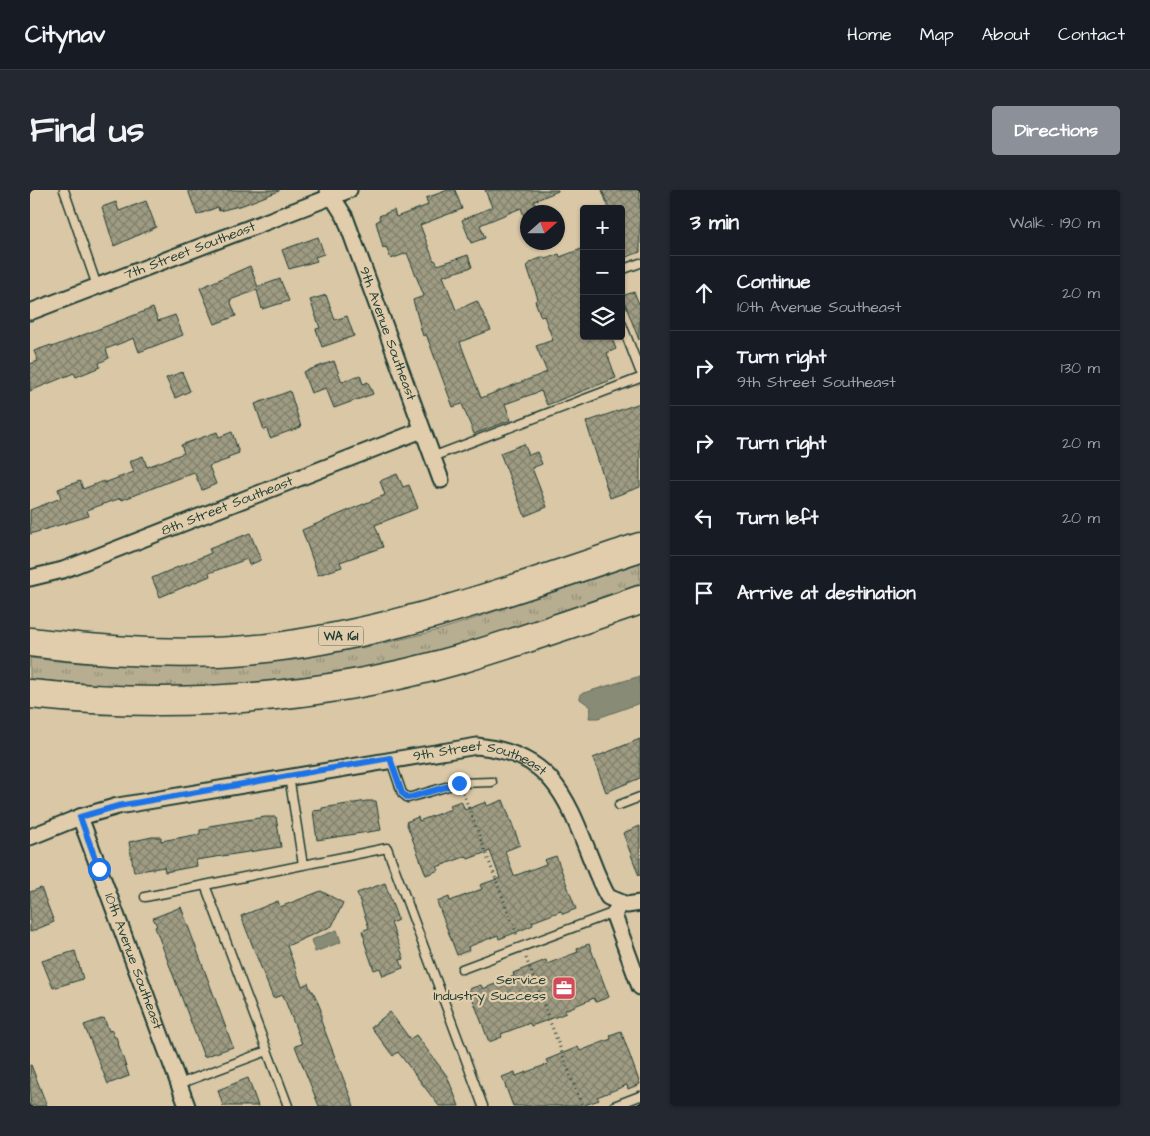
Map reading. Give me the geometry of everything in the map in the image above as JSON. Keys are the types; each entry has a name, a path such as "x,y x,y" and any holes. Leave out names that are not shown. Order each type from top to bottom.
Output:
{"highway":[{"name":"WA 161","path":"30,642 136,652 218,651 282,646 364,632 434,614 640,547"},
{"path":"30,694 103,701 152,702 225,700 295,693 381,678 456,660 640,600"}],"street":[{"name":"7th Street Southeast","path":"30,312 330,193 349,190"},
{"name":"9th Avenue Southeast","path":"330,193 345,217 441,480"},
{"name":"8th Street Southeast","path":"30,578 63,570 422,430"},
{"name":"9th Street Southeast","path":"30,837 80,817 132,803 390,758 477,746 496,748 533,762 546,774 569,805 604,890 618,908"},
{"name":"10th Avenue Southeast","path":"80,817 187,1106"},
{"path":"640,903 618,908 617,926 640,988"}],"lane":[{"path":"64,190 97,286"},
{"path":"625,269 640,263"},
{"path":"625,332 640,371"},
{"path":"432,457 640,378"},
{"path":"390,758 402,793 408,798 459,783 492,782"},
{"path":"289,776 303,865"},
{"path":"620,805 640,797"},
{"path":"146,898 387,848 483,1106"},
{"path":"205,885 288,1106"},
{"path":"462,969 618,908"},
{"path":"179,1084 267,1050"},
{"path":"614,1106 640,1096"}],"path":[{"path":"459,783 517,936"},
{"path":"526,958 582,1106"}],"green space":[{"path":"640,563 640,584 476,640 421,655 359,668 296,678 202,686 117,686 30,679 30,658 133,666 185,666 236,664 338,652 439,630"}],"shaded area":[{"path":"640,677 640,703 598,718 589,718 591,707 580,699 580,694"},
{"path":"337,930 341,942 315,952 311,940"}],"building":[{"path":"188,190 279,191 243,205 219,211 218,207 197,215"},
{"path":"448,190 455,190 462,209 420,225 434,261 438,265 468,255 472,267 443,276 456,310 477,301 491,330 460,342 481,398 547,372 536,346 553,340 544,316 541,317 535,301 538,299 527,266 530,262 544,257 545,259 559,254 560,257 580,250 580,340 613,340 616,349 607,353 616,378 547,405 541,391 505,404 511,420 474,434 462,404 453,407 426,334 423,336 413,300 424,296 407,253 391,259 386,247 383,248 376,222 380,220 379,216 394,210 396,217 428,205 426,198"},
{"path":"485,190 558,190 534,201 536,205 520,205 520,208 480,225 485,238 471,243 462,220 492,207"},
{"path":"602,190 640,190 640,252 625,258 625,205 608,205"},
{"path":"146,201 156,227 114,246 102,207 116,202 119,211"},
{"path":"318,237 324,254 315,257 317,261 289,269 282,250"},
{"path":"250,266 258,287 280,279 289,301 262,309 257,290 230,300 236,316 215,324 200,288"},
{"path":"634,292 640,306 639,340 625,304 625,295"},
{"path":"326,295 335,320 347,316 354,336 322,347 316,329 320,328 310,300"},
{"path":"153,308 158,321 175,315 183,335 139,352 134,338 106,349 109,358 99,363 100,367 76,377 74,373 30,391 30,364 38,361 34,351 51,345 52,347"},
{"path":"334,361 342,382 360,375 363,384 368,382 373,394 334,408 326,388 311,393 303,372"},
{"path":"182,372 190,391 175,398 166,378"},
{"path":"290,391 301,427 270,438 267,429 264,430 255,404"},
{"path":"640,403 640,487 610,498 586,422"},
{"path":"217,432 219,437 232,432 239,453 228,457 229,459 209,466 216,484 202,490 194,472 122,500 121,498 87,510 89,516 30,534 30,510 61,498 58,489 80,481 83,489 104,481 104,483 134,472 130,461 143,456 147,467 184,453 181,445"},
{"path":"524,444 529,455 537,452 542,464 532,468 547,507 525,516 500,453"},
{"path":"397,474 403,487 409,485 418,508 375,525 383,547 340,562 342,567 318,575 302,530 385,495 380,481"},
{"path":"250,533 261,560 249,565 247,559 209,573 210,576 160,597 152,578 211,553 209,549"},
{"path":"640,739 640,778 606,792 593,758"},
{"path":"503,800 520,845 505,851 514,876 546,864 544,860 556,856 576,909 563,914 561,911 532,922 533,925 499,939 498,935 468,947 469,950 457,955 437,902 449,897 450,901 482,889 480,885 500,878 490,851 468,859 467,856 437,867 439,870 426,875 406,822 418,817 419,821 451,809 450,805 461,801 465,810 486,802 487,806"},
{"path":"376,801 381,830 317,840 313,811"},
{"path":"276,817 281,847 196,860 197,866 165,872 164,867 134,872 129,842 152,837 161,837 161,841 200,834 200,830 209,829 209,826"},
{"path":"640,826 640,875 639,876 623,833"},
{"path":"385,883 398,920 391,923 404,959 400,960 403,968 383,976 380,968 374,970 364,941 362,931 369,928 357,893"},
{"path":"41,888 54,922 30,932 30,892"},
{"path":"321,891 343,903 332,926 287,946 302,986 308,983 321,1010 321,1021 354,1106 319,1106 295,1046 302,1044 283,995 273,998 241,916 278,901 280,907"},
{"path":"181,907 233,1047 204,1057 153,918"},
{"path":"589,944 609,997 596,1002 594,998 565,1010 566,1013 531,1026 530,1023 501,1034 502,1037 489,1042 469,989 481,985 483,989 514,976 513,973 546,960 547,964 578,952 577,948"},
{"path":"75,951 83,979 53,988 42,961"},
{"path":"390,1012 410,1039 416,1035 447,1076 459,1106 439,1106 398,1052 393,1056 371,1027"},
{"path":"104,1018 109,1031 112,1030 114,1037 116,1037 129,1076 108,1084 84,1025"},
{"path":"621,1031 640,1084 628,1089 627,1085 597,1097 599,1100 582,1106 513,1106 502,1077 515,1072 516,1076 548,1064 546,1060 578,1047 580,1051 611,1039 610,1035"},
{"path":"31,1065 47,1106 30,1106"},
{"path":"248,1078 258,1106 223,1106 218,1090"}],"place":[{"name":"Service Industry Success","path":"564,988"}],"route":[{"path":"99,869 80,817 118,806 166,796 390,758 402,793 408,798 459,783"}]}
